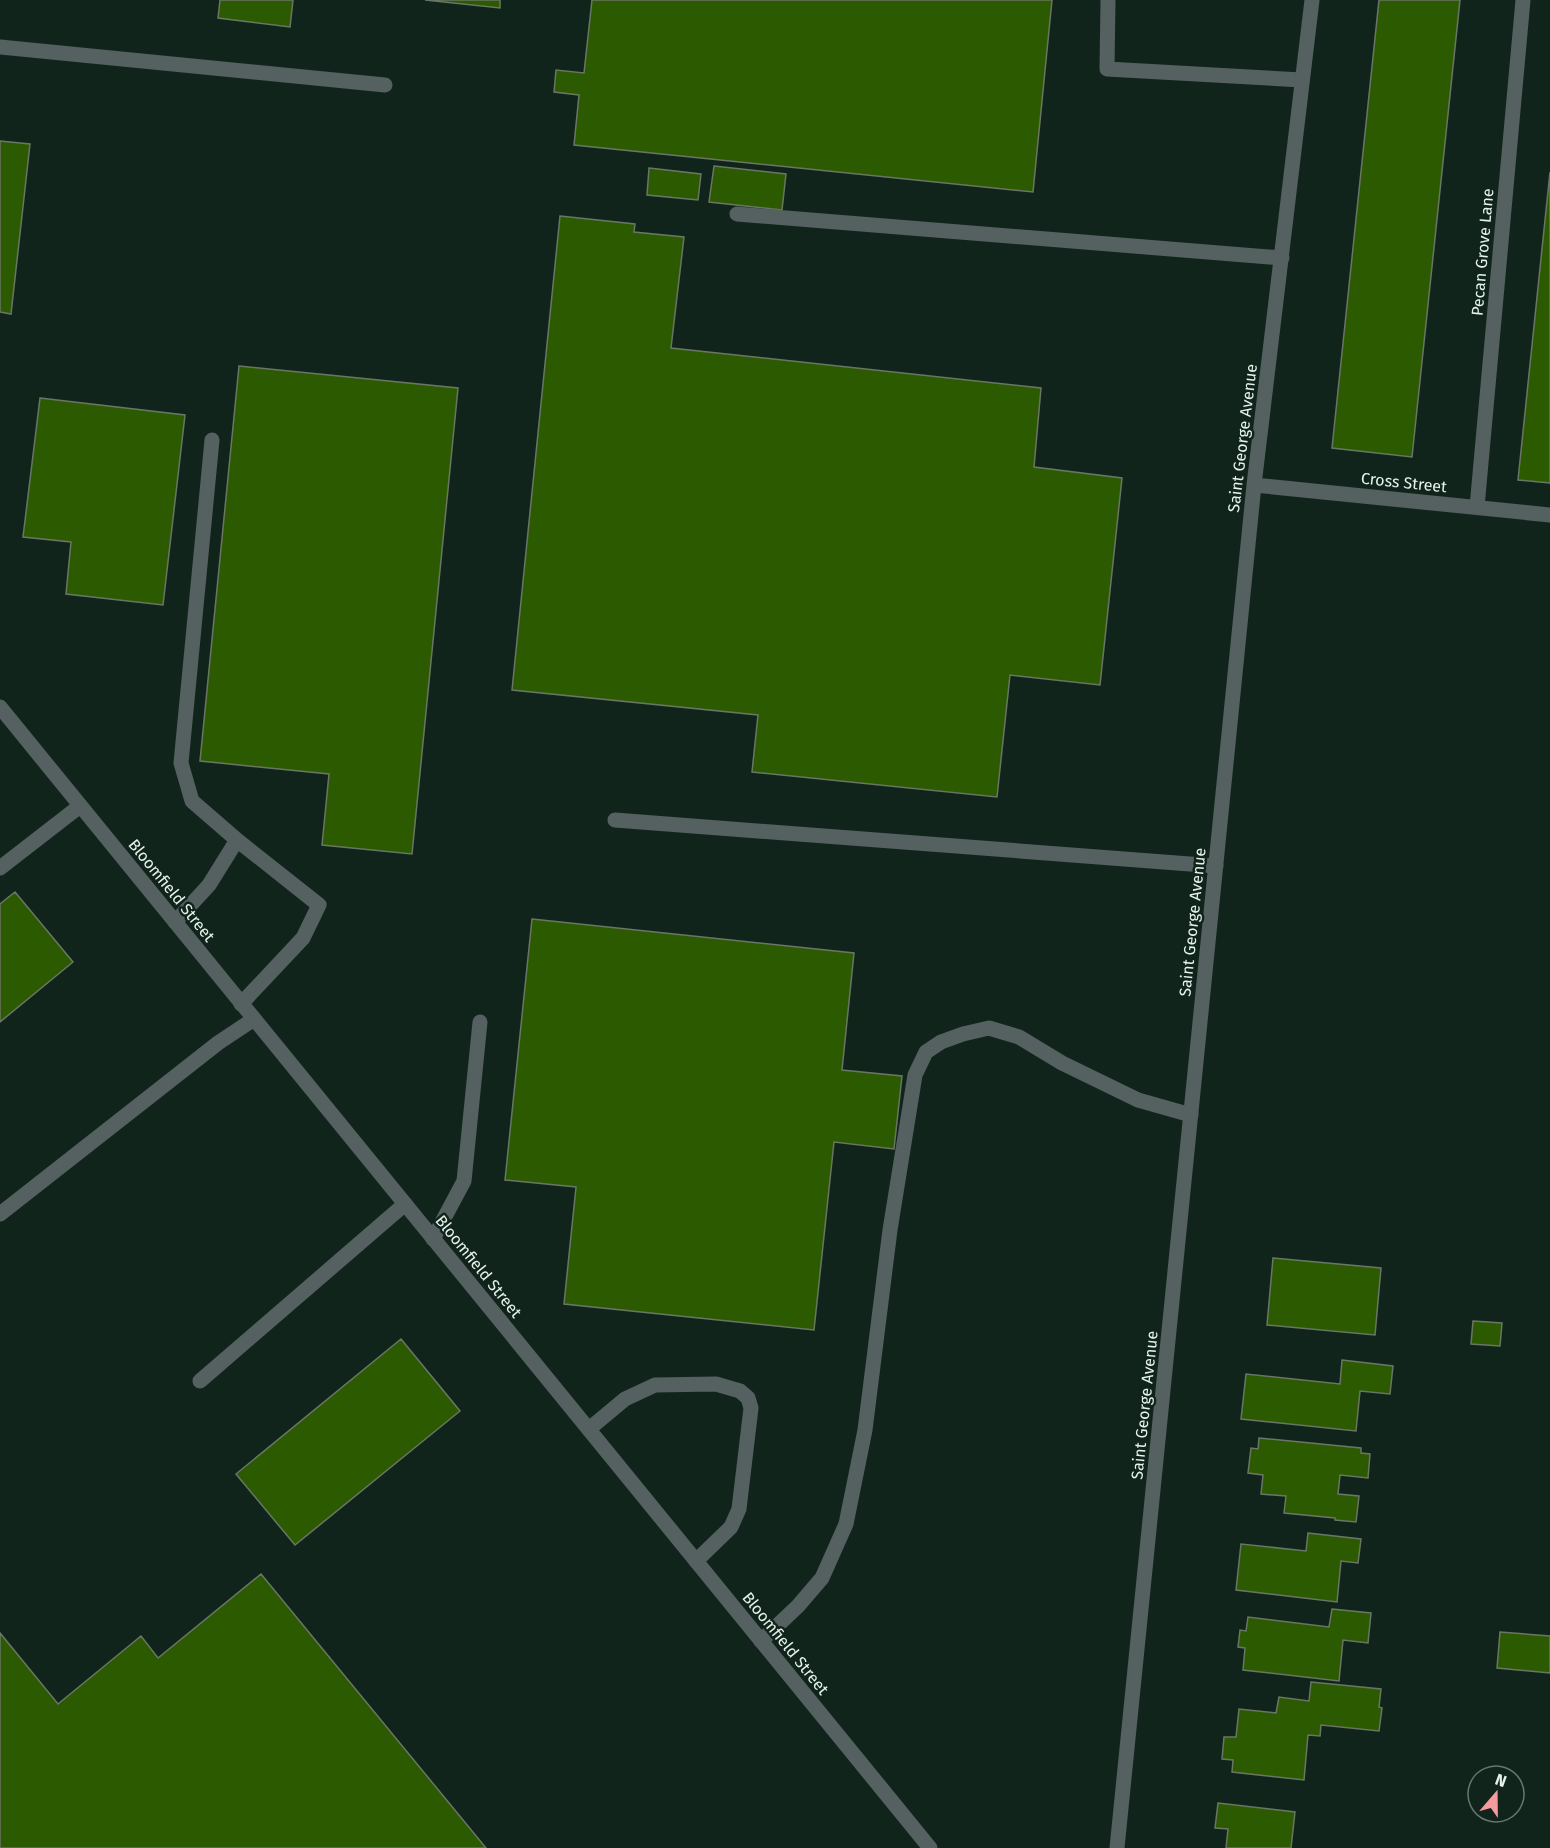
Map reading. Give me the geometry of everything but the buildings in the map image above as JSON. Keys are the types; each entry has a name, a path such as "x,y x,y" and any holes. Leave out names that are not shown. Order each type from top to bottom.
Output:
{"street":[{"path":"1108,0 1107,69 1302,80"},
{"name":"Saint George Avenue","path":"1117,1848 1254,485 1312,0"},
{"name":"Pecan Grove Lane","path":"1478,507 1523,0"},
{"path":"0,47 386,84"},
{"path":"737,214 1282,258"},
{"path":"212,440 181,763 192,801 319,905 303,938 241,1004"},
{"name":"Cross Street","path":"1254,485 1550,515"},
{"name":"Bloomfield Street","path":"0,707 930,1848"},
{"path":"0,868 80,806"},
{"path":"615,820 1216,866"},
{"path":"175,922 209,885 237,840"},
{"path":"0,1214 218,1043 254,1019"},
{"path":"433,1239 464,1181 480,1022"},
{"path":"761,1641 798,1606 822,1578 846,1524 866,1430 890,1230 915,1075 926,1052 941,1042 989,1028 1019,1037 1062,1063 1138,1100 1191,1114"},
{"path":"200,1381 405,1204"},
{"path":"589,1429 625,1400 655,1385 716,1384 740,1391 748,1398 751,1408 739,1509 731,1527 696,1560"}]}
